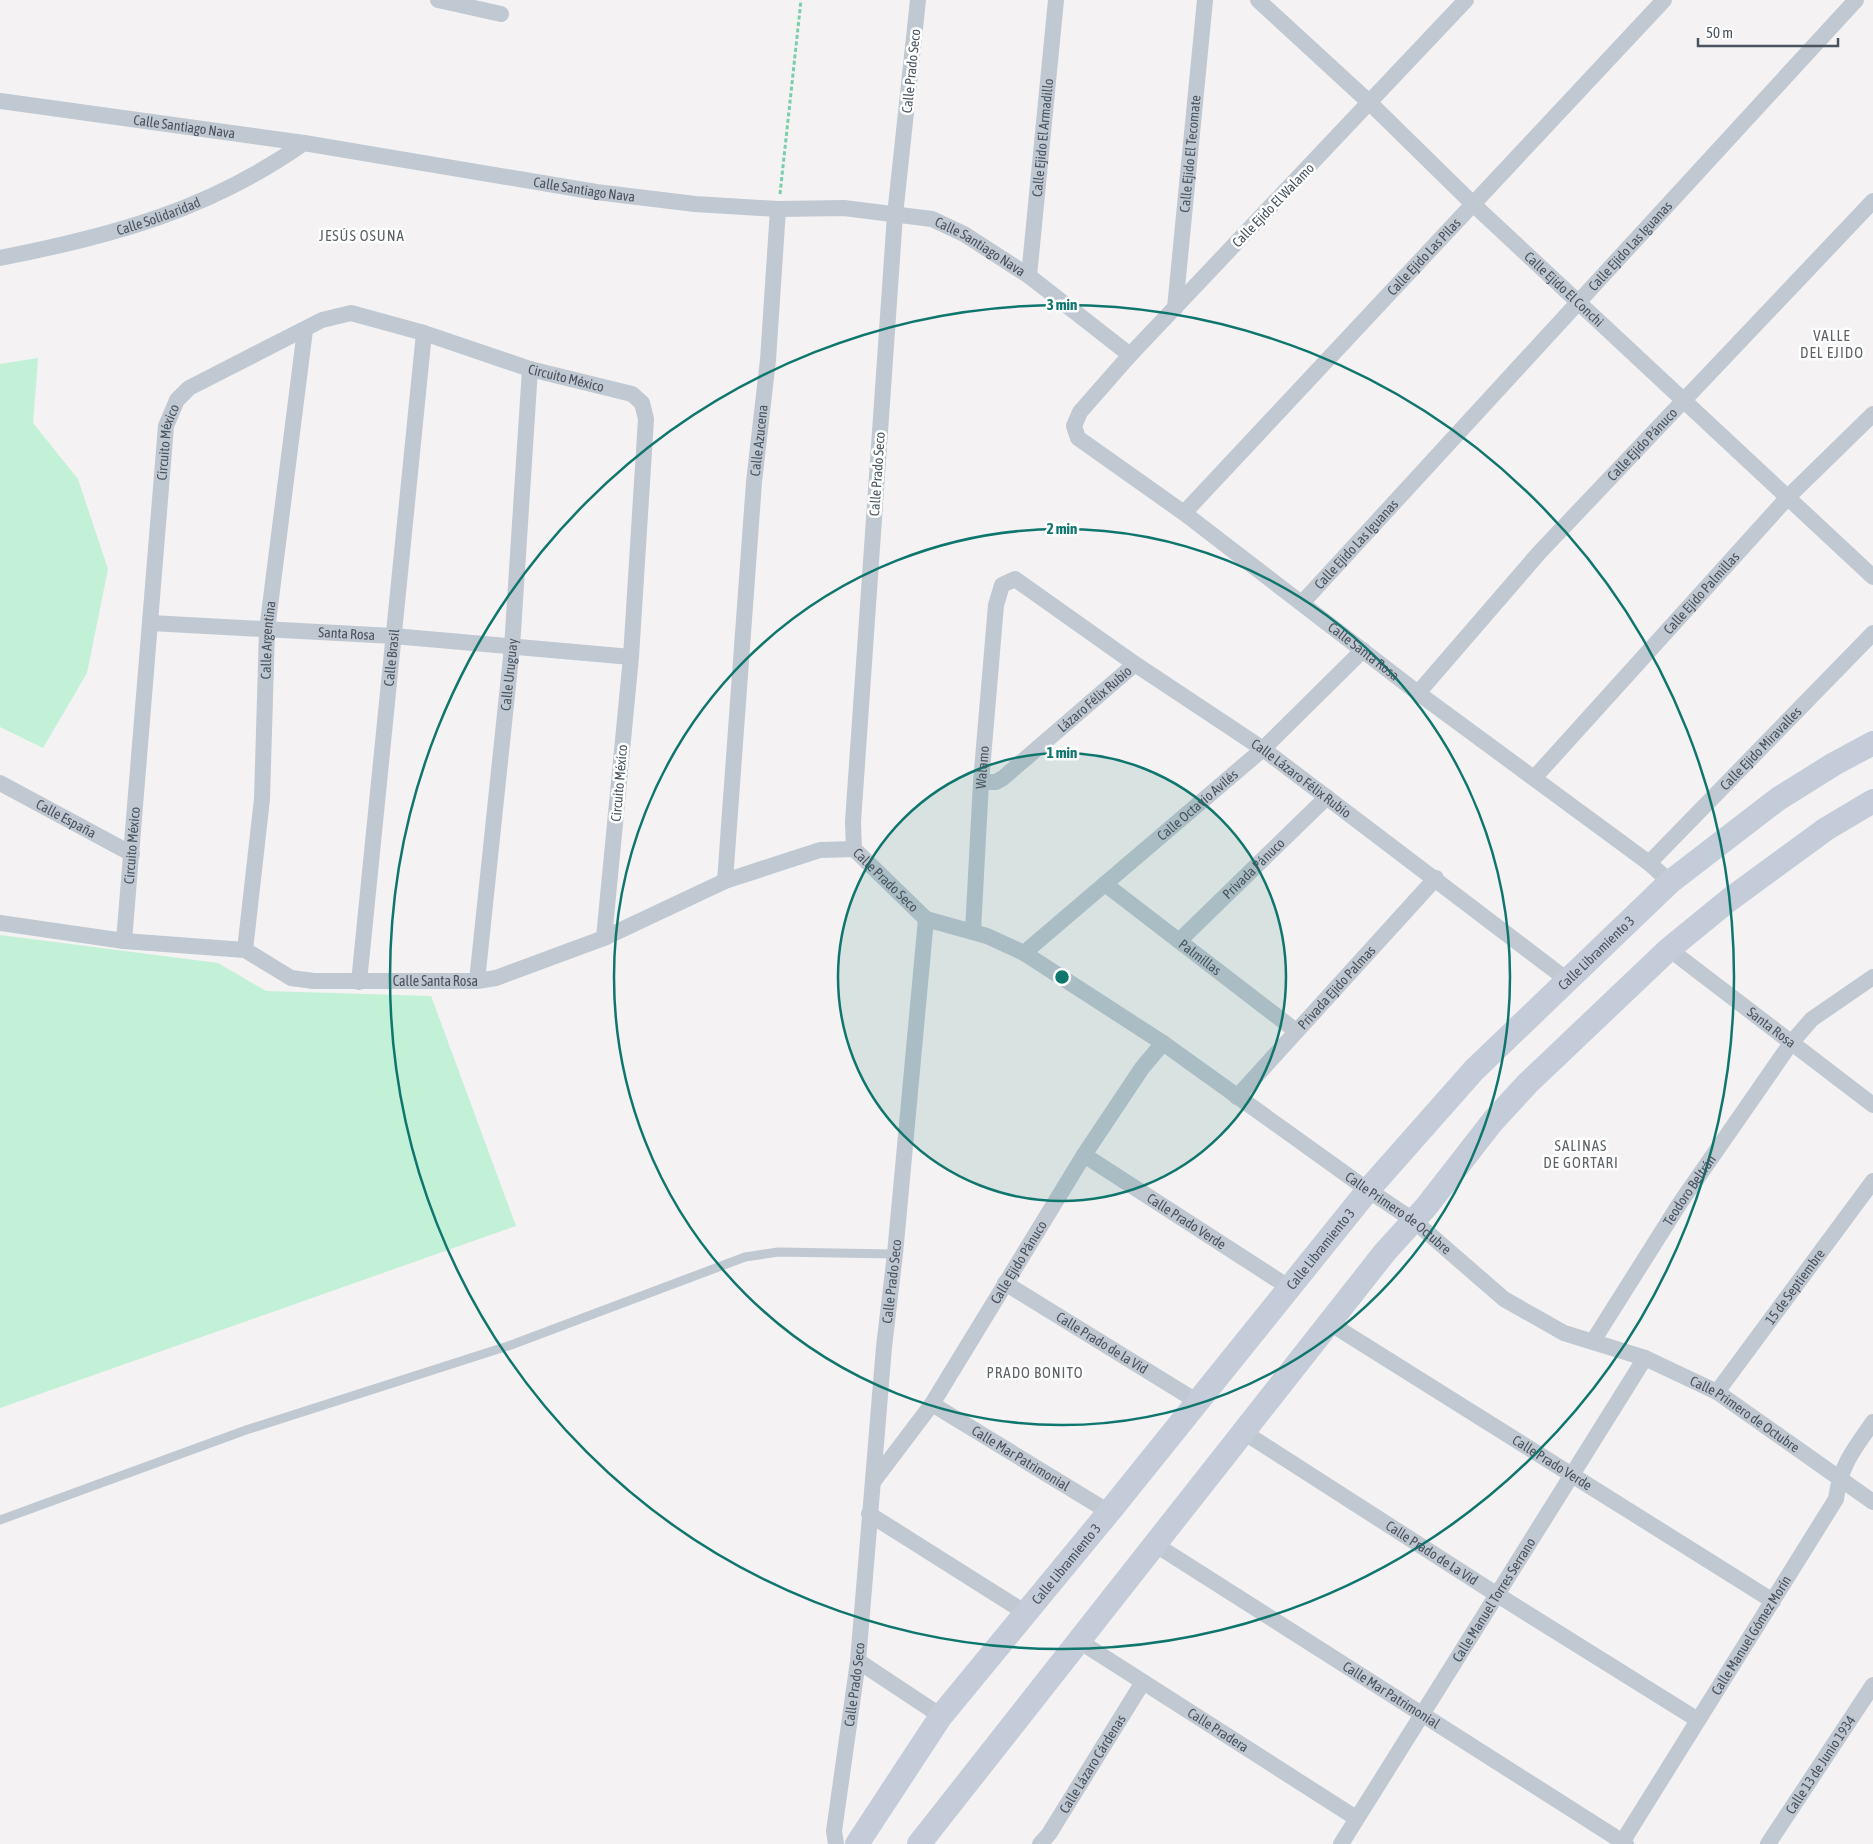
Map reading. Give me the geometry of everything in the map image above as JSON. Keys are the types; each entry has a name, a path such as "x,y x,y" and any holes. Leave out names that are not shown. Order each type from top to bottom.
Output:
{"street":[{"path":"438,0 501,14"},
{"name":"Calle Prado Seco","path":"836,1844 834,1831 858,1661 884,1347 895,1254 926,919 854,849 854,812 895,216 918,0"},
{"name":"Calle Ejido El Armadillo","path":"1029,276 1056,0"},
{"name":"Calle Ejido El Tecomate","path":"1175,308 1205,0"},
{"name":"Calle Ejido El Walamo","path":"1080,412 1130,356 1466,0"},
{"name":"Calle Ejido Las Pilas","path":"1184,513 1664,0"},
{"name":"Calle Ejido Las Iguanas","path":"1302,602 1856,0"},
{"name":"Calle Ejido El Conchi","path":"1262,1 1474,205 1789,496 1873,577"},
{"name":"Calle Santiago Nava","path":"0,100 304,143 596,192 696,204 778,209 844,208 895,216 932,219 964,234 1029,276 1130,356"},
{"name":"Calle Solidaridad","path":"0,258 106,235 156,220 244,182 304,143"},
{"name":"Calle Ejido Pánuco","path":"1418,693 1538,554 1873,201"},
{"name":"Calle Azucena","path":"725,881 754,482 768,360 778,209"},
{"name":"Circuito México","path":"124,941 166,426 172,411 189,388 306,330 322,320 351,313 424,333 530,369 632,394 642,403 646,419 631,657 604,938"},
{"name":"Calle Argentina","path":"245,950 262,799 267,630 306,330"},
{"name":"Calle Brasil","path":"358,982 424,333"},
{"name":"Calle Uruguay","path":"477,982 512,647 530,369"},
{"name":"Calle Santa Rosa","path":"1080,412 1074,426 1078,438 1184,513 1418,693 1535,777 1649,863 1670,882"},
{"name":"Calle Ejido Palmillas","path":"1535,777 1789,496 1873,414"},
{"name":"Walamo","path":"973,931 980,782 996,605 1002,585 1016,579 1029,588"},
{"name":"Calle Lázaro Félix Rubio","path":"1029,588 1135,664 1263,749 1436,878 1566,979"},
{"name":"Santa Rosa","path":"151,622 393,636 631,657"},
{"name":"Calle Ejido Miravalles","path":"1649,863 1873,633"},
{"name":"Calle Octavio Avilés","path":"1024,953 1263,749 1364,650"},
{"name":"Lázaro Félix Rubio","path":"980,782 996,782 1003,778 1135,664"},
{"name":"Calle Libramiento 3","path":"857,1844 901,1773 941,1716 1109,1512 1368,1190 1474,1070 1566,979 1670,882 1778,799 1834,764 1873,743"},
{"name":"Calle España","path":"0,783 132,854"},
{"name":"Privada Pánuco","path":"1179,941 1327,797"},
{"path":"919,1844 951,1801 1493,1121 1528,1083 1669,949 1730,900 1818,835 1873,801"},
{"name":"Calle Santa Rosa","path":"0,923 124,941 245,950 291,978 314,981 477,982 517,972 533,964 604,938 725,881 820,850 854,849"},
{"name":"Privada Ejido Palmas","path":"1237,1097 1436,878"},
{"name":"Palmillas","path":"1105,884 1296,1032"},
{"name":"Calle Primero de Octubre","path":"926,919 973,931 1024,953 1163,1043 1368,1190 1413,1220 1504,1298 1564,1333 1645,1358 1717,1392 1873,1502"},
{"name":"Santa Rosa","path":"1669,949 1873,1105"},
{"name":"Teodoro Beltrán","path":"1593,1341 1680,1203 1791,1042 1812,1018 1873,976"},
{"name":"Calle Ejido Pánuco","path":"873,1482 932,1404 1084,1155 1142,1068 1163,1043"},
{"name":"Calle Prado Verde","path":"1084,1155 1290,1288"},
{"name":"15 de Septiembre","path":"1717,1392 1873,1181"},
{"name":"Calle Prado de la Vid","path":"1006,1283 1198,1402"},
{"name":"Calle Prado Verde","path":"1331,1324 1773,1602"},
{"name":"Calle Manuel Torres Serrano","path":"1341,1844 1645,1358"},
{"name":"Calle Mar Patrimonial","path":"932,1404 1109,1512"},
{"name":"Calle Manuel Gómez Morín","path":"1623,1843 1836,1500 1839,1478 1848,1458 1873,1422"},
{"name":"Calle Prado de La Vid","path":"1245,1433 1496,1594 1698,1720"},
{"path":"869,1514 1026,1613"},
{"name":"Calle Mar Patrimonial","path":"1156,1545 1422,1712 1623,1843"},
{"name":"Calle Pradera","path":"1079,1641 1356,1818"},
{"path":"858,1661 941,1716"},
{"name":"Calle Lázaro Cárdenas","path":"1045,1841 1143,1682"},
{"name":"Calle 13 de Junio 1934","path":"1768,1844 1873,1685"}],"lane":[{"path":"0,1520 246,1430 511,1346 745,1257 778,1252 895,1254"}],"path":[{"path":"778,209 801,0"}],"green space":[{"path":"38,358 33,423 78,479 108,569 87,673 43,748 0,727 0,364"},
{"path":"0,935 218,963 266,991 431,996 516,1226 0,1408"}],"district":[{"name":"JESÚS OSUNA","path":"362,236"},
{"name":"VALLE DEL EJIDO","path":"1832,344"},
{"name":"SALINAS DE GORTARI","path":"1581,1154"},
{"name":"PRADO BONITO","path":"1035,1373"}]}
